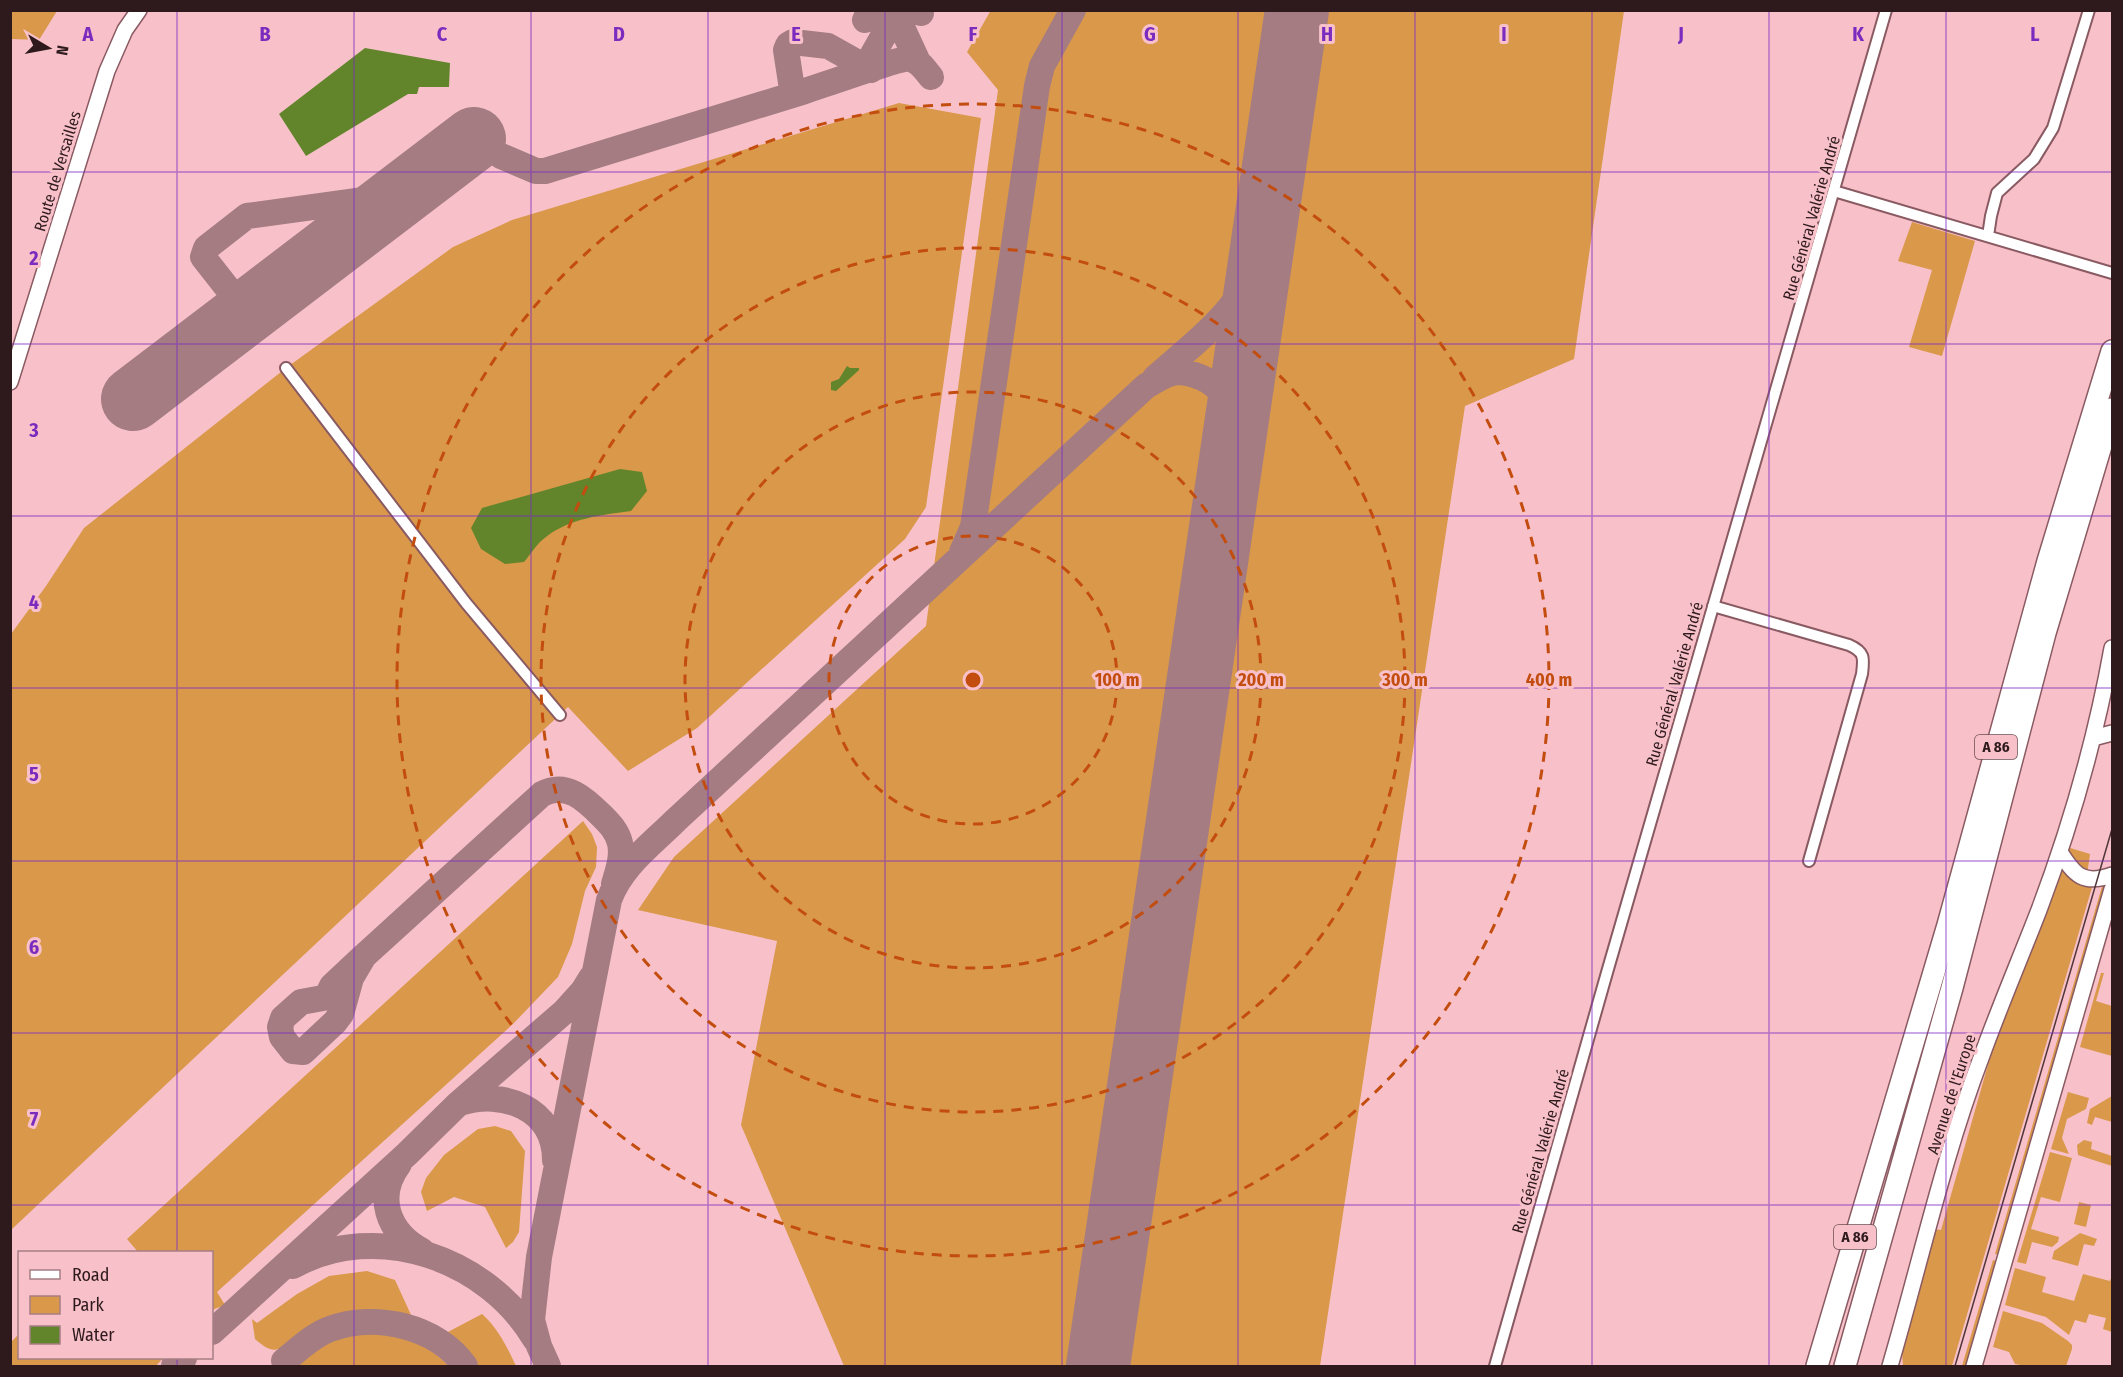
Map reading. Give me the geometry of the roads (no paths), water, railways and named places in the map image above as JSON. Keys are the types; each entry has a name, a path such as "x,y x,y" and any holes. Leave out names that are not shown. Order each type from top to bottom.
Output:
{"highway":[{"name":"A 86","path":"1816,1366 1945,935 2048,561 2112,351"},
{"name":"A 86","path":"1845,1366 1953,988 2044,633 2112,409"}],"main road":[{"name":"Route de Versailles","path":"10,382 107,71 125,30 139,10"},
{"name":"Avenue de l'Europe","path":"1893,1362 1952,1146 1980,1059 2060,852 2093,738 2112,648"},
{"path":"2093,738 2112,733"},
{"path":"2060,852 2076,874 2090,879 2101,879 2112,875"},
{"path":"1974,1366 2112,889"}],"street":[{"name":"Rue Général Valérie André","path":"1495,1366 1886,10"},
{"path":"1988,236 1990,216 1997,193 2034,159 2053,128 2089,10"},
{"path":"1834,191 2112,273"},
{"path":"286,368 466,603 560,715"},
{"path":"1713,606 1849,645 1859,650 1863,659 1862,674 1809,861"}],"water":[{"path":"365,48 450,63 449,87 419,87 417,94 408,94 306,156 279,114"},
{"path":"847,366 859,368 859,370 836,391 831,390 831,382 839,379"},
{"path":"620,469 642,472 647,491 631,511 587,518 565,525 543,539 524,562 505,564 481,549 471,528 482,508"}],"tram line":[{"path":"1955,1366 2112,829"}]}
